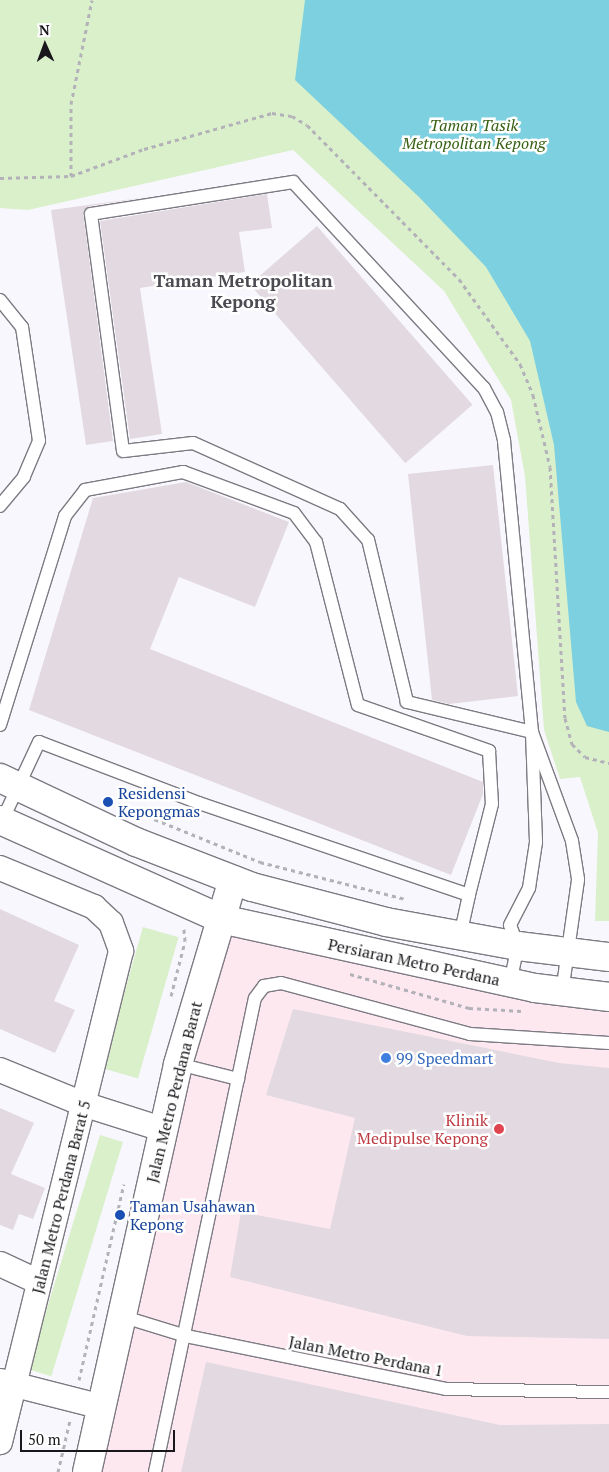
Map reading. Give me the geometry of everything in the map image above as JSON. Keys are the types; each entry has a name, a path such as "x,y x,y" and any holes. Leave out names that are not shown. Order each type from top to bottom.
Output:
{"street":[{"path":"9,782 136,842 232,880"},
{"path":"1,821 221,919"},
{"name":"Jalan Metro Perdana Barat 5","path":"0,868 94,907 111,923 121,951 39,1282 7,1384 0,1442"},
{"name":"Persiaran Metro Perdana","path":"232,880 386,922 518,946 609,957"},
{"name":"Jalan Metro Perdana Barat","path":"87,1472 162,1129 178,1064 232,880"},
{"name":"Persiaran Metro Perdana","path":"221,919 510,983 562,992 609,997"},
{"path":"0,1070 83,1104 162,1129"},
{"path":"0,1264 39,1282"},
{"path":"7,1384 102,1407"}],"lane":[{"path":"510,983 518,946 510,925 529,888 536,842 532,732 504,441 497,412 484,388 293,182 91,214 124,451 193,443 340,509 368,540 407,702 532,732"},
{"path":"0,300 22,328 40,441 24,477 0,506"},
{"path":"0,726 65,516 85,490 183,472 294,513 316,542 358,705 489,751 492,804 460,936"},
{"path":"532,732 572,841 578,880 562,992"},
{"path":"1,821 9,782 39,742 199,803 469,895"},
{"path":"155,1472 186,1336 255,998 264,986 282,983 470,1034 609,1042"},
{"path":"178,1064 238,1079"},
{"name":"Jalan Metro Perdana 1","path":"121,1316 186,1336 446,1389 609,1392"}],"path":[{"path":"71,176 71,104 92,0"},
{"path":"0,178 71,176 144,149 272,113 292,116 307,125 459,279 520,364 533,395 550,467 565,718 572,744 585,757 609,763"},
{"path":"102,798 260,862 408,900"},
{"path":"339,971 470,1008 529,1012"},
{"path":"58,1472 126,1179"}],"shaded area":[{"path":"229,932 539,1002 609,1009 609,1472 99,1472 193,1055"}],"green space":[{"name":"Taman Tasik Metropolitan Kepong","path":"0,0 609,0 609,921 595,921 598,833 580,777 560,779 544,730 525,476 511,400 444,291 293,150 28,210 0,208"},
{"path":"143,927 179,937 138,1079 102,1068"},
{"path":"100,1135 123,1142 51,1376 28,1369"}],"water":[{"path":"305,0 609,0 609,732 587,726 576,702 554,445 530,341 486,267 419,197 295,80"}],"building":[{"path":"267,194 272,228 239,232 245,272 140,288 162,434 130,439 100,221"},
{"path":"155,196 90,206 83,211 113,441 86,445 51,210"},
{"path":"317,226 472,405 405,463 250,284"},
{"path":"493,465 518,696 449,704 432,700 408,474"},
{"path":"186,482 289,522 255,607 179,577 150,649 483,782 483,794 451,875 29,710 93,498"},
{"path":"0,909 79,945 54,1001 75,1010 55,1053 0,1029"},
{"path":"293,1009 559,1063 609,1068 609,1339 467,1336 230,1277 241,1212 330,1229 355,1118 266,1095"},
{"path":"0,1108 34,1123 11,1174 45,1188 33,1219 19,1214 13,1230 0,1225"},
{"path":"206,1362 500,1425 609,1424 609,1472 181,1472"}],"place":[{"name":"Residensi Kepongmas","path":"108,802"},
{"name":"99 Speedmart","path":"386,1058"},
{"name":"Klinik Medipulse Kepong","path":"499,1129"},
{"name":"Taman Usahawan Kepong","path":"120,1215"}],"district":[{"name":"Taman Metropolitan Kepong","path":"243,291"}]}
